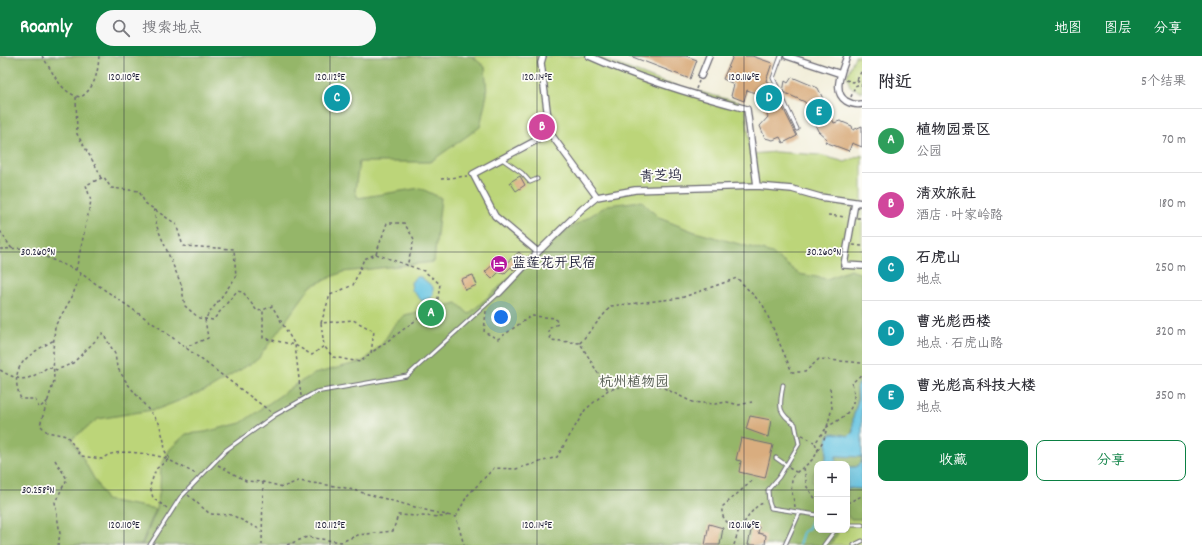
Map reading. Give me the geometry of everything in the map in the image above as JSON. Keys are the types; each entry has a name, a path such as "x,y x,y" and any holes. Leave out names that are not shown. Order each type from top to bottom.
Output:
{"street":[{"path":"543,56 541,63 550,133 597,197"},
{"path":"589,56 694,95 747,109 757,186"},
{"path":"702,76 709,56"},
{"path":"787,56 840,76"},
{"path":"848,56 840,76 840,93 849,103 862,104"},
{"path":"538,252 495,216 472,174 550,133"},
{"name":"青芝坞","path":"499,293 582,208 597,197 635,190 757,186 792,189 820,197 862,203"},
{"path":"855,203 844,265 862,266"}],"lane":[{"path":"781,56 773,78 797,128"},
{"path":"502,159 522,173 530,182 537,179"},
{"path":"150,545 186,492 226,450 275,415 316,392 407,376 486,303 499,293"},
{"path":"782,385 780,411 784,417 795,424 798,444 779,477 768,490 768,502 771,508 814,514"},
{"path":"776,458 786,465"},
{"path":"785,545 798,512"},
{"path":"850,525 862,525"},
{"path":"824,545 833,533"},
{"path":"854,545 862,541"}],"path":[{"path":"42,56 56,79 76,97 78,134 101,178"},
{"path":"76,97 81,97 85,94 97,76 99,56"},
{"path":"853,82 857,80 862,70"},
{"path":"694,95 702,76"},
{"path":"840,76 853,82 855,86 849,103"},
{"path":"855,86 861,85 857,80"},
{"path":"441,179 454,179 472,174"},
{"path":"76,270 91,201 86,185 104,177 111,188 140,191 145,203 176,224 183,246 234,249 236,278 205,319 208,338 186,347"},
{"path":"154,209 157,227 182,284 185,306 198,318 213,320 237,291 243,292 257,311 272,306 295,345 301,401"},
{"path":"828,215 862,218"},
{"path":"376,254 387,223 404,223 414,238 407,266"},
{"path":"0,231 12,248"},
{"path":"848,245 862,246"},
{"path":"0,249 25,248 81,273 186,347 275,415"},
{"path":"376,254 424,271 440,284 437,305 360,362 333,357 324,346 321,323 330,295 352,285 364,259 376,254"},
{"path":"81,273 72,296 55,326 54,381 40,426 47,432 66,436 81,456 102,459 105,456 124,452 150,454 170,459"},
{"path":"580,343 611,306 681,298 737,278 763,305 792,372 805,372 819,359 862,362"},
{"path":"486,303 484,332 498,339 531,316 555,318 558,324 548,330 551,340 580,343"},
{"path":"263,310 263,338 295,345 312,355 324,346"},
{"path":"321,323 354,320 374,331 371,353"},
{"path":"0,370 22,380 35,375 48,366 57,370 73,363 103,333 115,354 117,368 158,423 164,441 165,451 171,461 201,477"},
{"path":"48,400 39,408 35,399 21,399 15,386 15,378 17,371 32,353 54,340"},
{"path":"580,343 608,390"},
{"path":"814,443 827,427 842,418 850,409 854,396 852,383 862,374"},
{"path":"464,545 456,516 467,496 494,468 516,469 557,458 586,410 608,390 628,384 656,384 692,402 715,404 727,402 739,405 752,402"},
{"path":"798,512 792,481 794,474 804,468 815,457 824,439 832,408 830,388"},
{"path":"796,433 814,443 818,450"},
{"path":"170,459 156,469 150,486 153,498 172,511"},
{"path":"55,460 67,479 55,502 60,534 58,545"},
{"path":"214,463 246,481 263,482 283,487 298,481 342,487 456,516"},
{"path":"786,465 797,472"},
{"path":"804,468 807,487 814,497"},
{"path":"739,529 724,520 722,506 752,481"},
{"path":"262,545 263,482"},
{"path":"186,492 210,514 232,516 263,531"},
{"path":"850,502 862,496"},
{"path":"734,545 739,529 746,522 755,506 768,502"},
{"path":"287,545 307,537 342,544 358,535 393,531 398,515 442,517 448,515"}],"green space":[{"path":"0,56 596,56 662,82 745,104 751,154 776,152 820,155 845,162 862,155 862,545 0,545"},
{"path":"0,56 472,56 485,67 487,94 480,127 430,162 359,162 355,191 358,198 420,188 441,198 434,262 343,272 311,286 258,359 209,389 158,409 98,419 72,439 106,500 156,509 141,545 0,545"},
{"path":"855,56 862,56 862,92 850,87 847,75"},
{"name":"杭州植物园","path":"642,201 659,218 695,232 772,253 799,274 827,279 850,270 862,274 862,380 857,387 857,403 853,418 854,428 850,436 842,435 827,450 825,461 814,461 814,474 812,481 814,482 814,533 838,533 830,545 142,545 157,508 161,466 170,449 186,434 205,432 241,423 295,385 314,374 364,361 383,343 394,325 405,315 457,303 469,314 553,239 608,205"},
{"path":"836,456 862,457 861,463 856,467 850,467 850,461 836,461"},
{"path":"850,488 862,489 862,519 851,519"}],"water":[{"path":"417,277 421,277 433,287 433,295 429,299 422,301 412,290 411,282"},
{"path":"862,380 862,457 836,456 836,461 825,461 828,436 833,433 849,436 853,432 853,418 858,400 857,387"},
{"path":"862,457 862,489 850,488 850,467 856,467 861,463"}],"building":[{"path":"630,56 686,56 697,60 690,79"},
{"path":"733,56 752,56 772,63 766,81 771,84 797,136 783,143 780,137 773,140 765,138 760,126 768,117 756,93 747,90 744,101 731,96 734,84 723,79"},
{"path":"792,77 818,88 834,123 840,121 852,126 853,130 862,126 862,147 852,143 849,151 825,142 827,139 818,131 805,102 783,92 785,81 788,83"},
{"path":"520,176 525,185 516,191 510,182"},
{"path":"519,252 525,259 513,270 511,267 504,274 499,272 492,279 485,272 499,259 505,264"},
{"path":"473,275 477,285 465,290 461,279"},
{"path":"750,416 771,420 768,437 746,429"},
{"path":"741,438 773,445 765,478 739,472 741,461 736,460"},
{"path":"709,524 723,528 720,545 705,545"},
{"path":"752,526 759,527 758,533 766,535 765,545 748,545"}],"waterway":[{"path":"799,545 803,532 809,528 810,522 814,520"}],"place":[{"name":"石虎山","path":"337,98"},
{"name":"曹光彪西楼","path":"769,98"},
{"name":"曹光彪高科技大楼","path":"819,112"},
{"name":"清欢旅社","path":"542,127"},
{"name":"蓝莲花开民宿","path":"499,264"},
{"name":"植物园景区","path":"431,313"}]}
